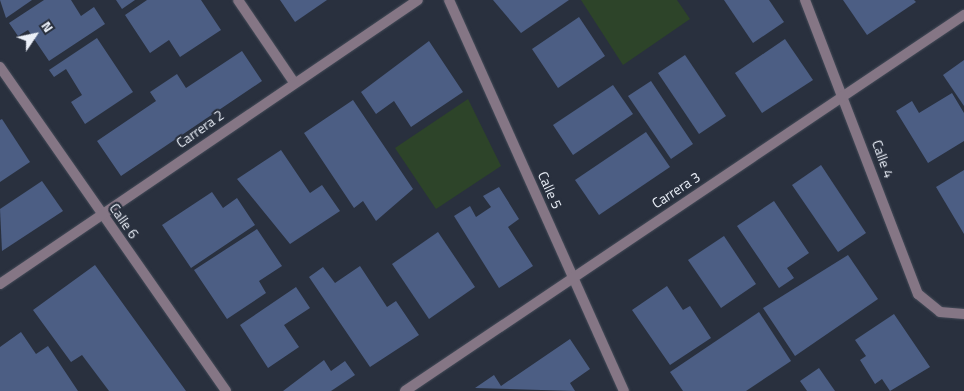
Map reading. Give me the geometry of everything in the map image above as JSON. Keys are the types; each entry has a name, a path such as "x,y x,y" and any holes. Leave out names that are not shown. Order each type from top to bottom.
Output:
{"street":[{"path":"238,0 293,81"},
{"name":"Carrera 2","path":"0,284 293,81 418,0"},
{"name":"Calle 5","path":"449,0 624,391"},
{"name":"Calle 4","path":"805,0 845,96 918,294 948,315 964,314"},
{"name":"Carrera 3","path":"405,391 573,274 845,96 964,15"},
{"name":"Calle 6","path":"0,68 226,391"}],"green space":[{"path":"581,0 677,0 690,19 623,65"},
{"path":"468,99 501,166 436,209 395,148"}],"building":[{"path":"0,0 32,0 6,18"},
{"path":"44,0 71,0 81,16 94,7 105,24 49,61 28,30 18,36 9,23"},
{"path":"116,0 135,0 122,9"},
{"path":"147,0 201,0 221,30 180,57 169,40 150,53 125,15"},
{"path":"280,0 327,0 295,22"},
{"path":"493,0 569,0 521,33"},
{"path":"724,0 769,0 784,22 753,43"},
{"path":"843,0 914,0 916,2 867,35"},
{"path":"579,17 605,56 558,88 532,49"},
{"path":"97,38 133,92 85,124 71,102 82,95 66,69 54,77 49,70"},
{"path":"785,39 813,80 762,113 735,73"},
{"path":"429,41 463,92 411,127 394,101 376,114 361,92"},
{"path":"242,51 262,81 121,176 97,141 156,101 150,92 177,74 186,88"},
{"path":"685,55 726,116 699,134 658,73"},
{"path":"964,60 964,106 943,75"},
{"path":"651,81 693,144 671,159 628,96"},
{"path":"613,85 633,114 573,155 553,125"},
{"path":"952,93 964,113 964,141 928,163 896,111 912,101 919,113"},
{"path":"353,100 413,189 376,221 363,201 354,208 304,133"},
{"path":"2,119 30,162 0,182 0,120"},
{"path":"646,132 670,167 599,215 575,180"},
{"path":"281,150 310,193 322,185 340,211 290,244 237,179"},
{"path":"821,165 866,233 838,252 792,185"},
{"path":"964,170 964,234 936,187"},
{"path":"42,181 63,211 2,251 0,209"},
{"path":"499,187 519,219 508,227 533,266 499,288 454,216 470,206 476,217 491,207 483,196"},
{"path":"212,192 223,208 237,198 255,225 191,268 162,225"},
{"path":"774,201 809,253 787,268 794,278 779,288 737,226"},
{"path":"257,229 282,266 259,281 266,293 227,319 194,270"},
{"path":"438,232 475,287 429,319 392,264"},
{"path":"724,236 756,284 721,308 688,260"},
{"path":"848,255 878,299 795,356 763,308"},
{"path":"95,265 186,391 109,391 82,355 71,362 33,310"},
{"path":"360,266 387,307 396,301 419,335 370,367 309,277 323,267 335,283"},
{"path":"667,286 683,310 690,306 711,338 670,365 632,310"},
{"path":"296,287 310,308 284,325 299,347 268,368 240,325"},
{"path":"759,312 791,361 746,391 683,391 670,372"},
{"path":"894,314 930,367 890,391 882,379 875,384 860,360 866,356 855,340"},
{"path":"21,332 36,354 48,346 78,391 0,391 0,347"},
{"path":"570,339 590,369 570,383 575,391 475,388 494,375 501,386"},
{"path":"324,360 331,371 345,361 355,375 331,391 283,391"},
{"path":"819,368 835,391 807,391 800,381"}]}
